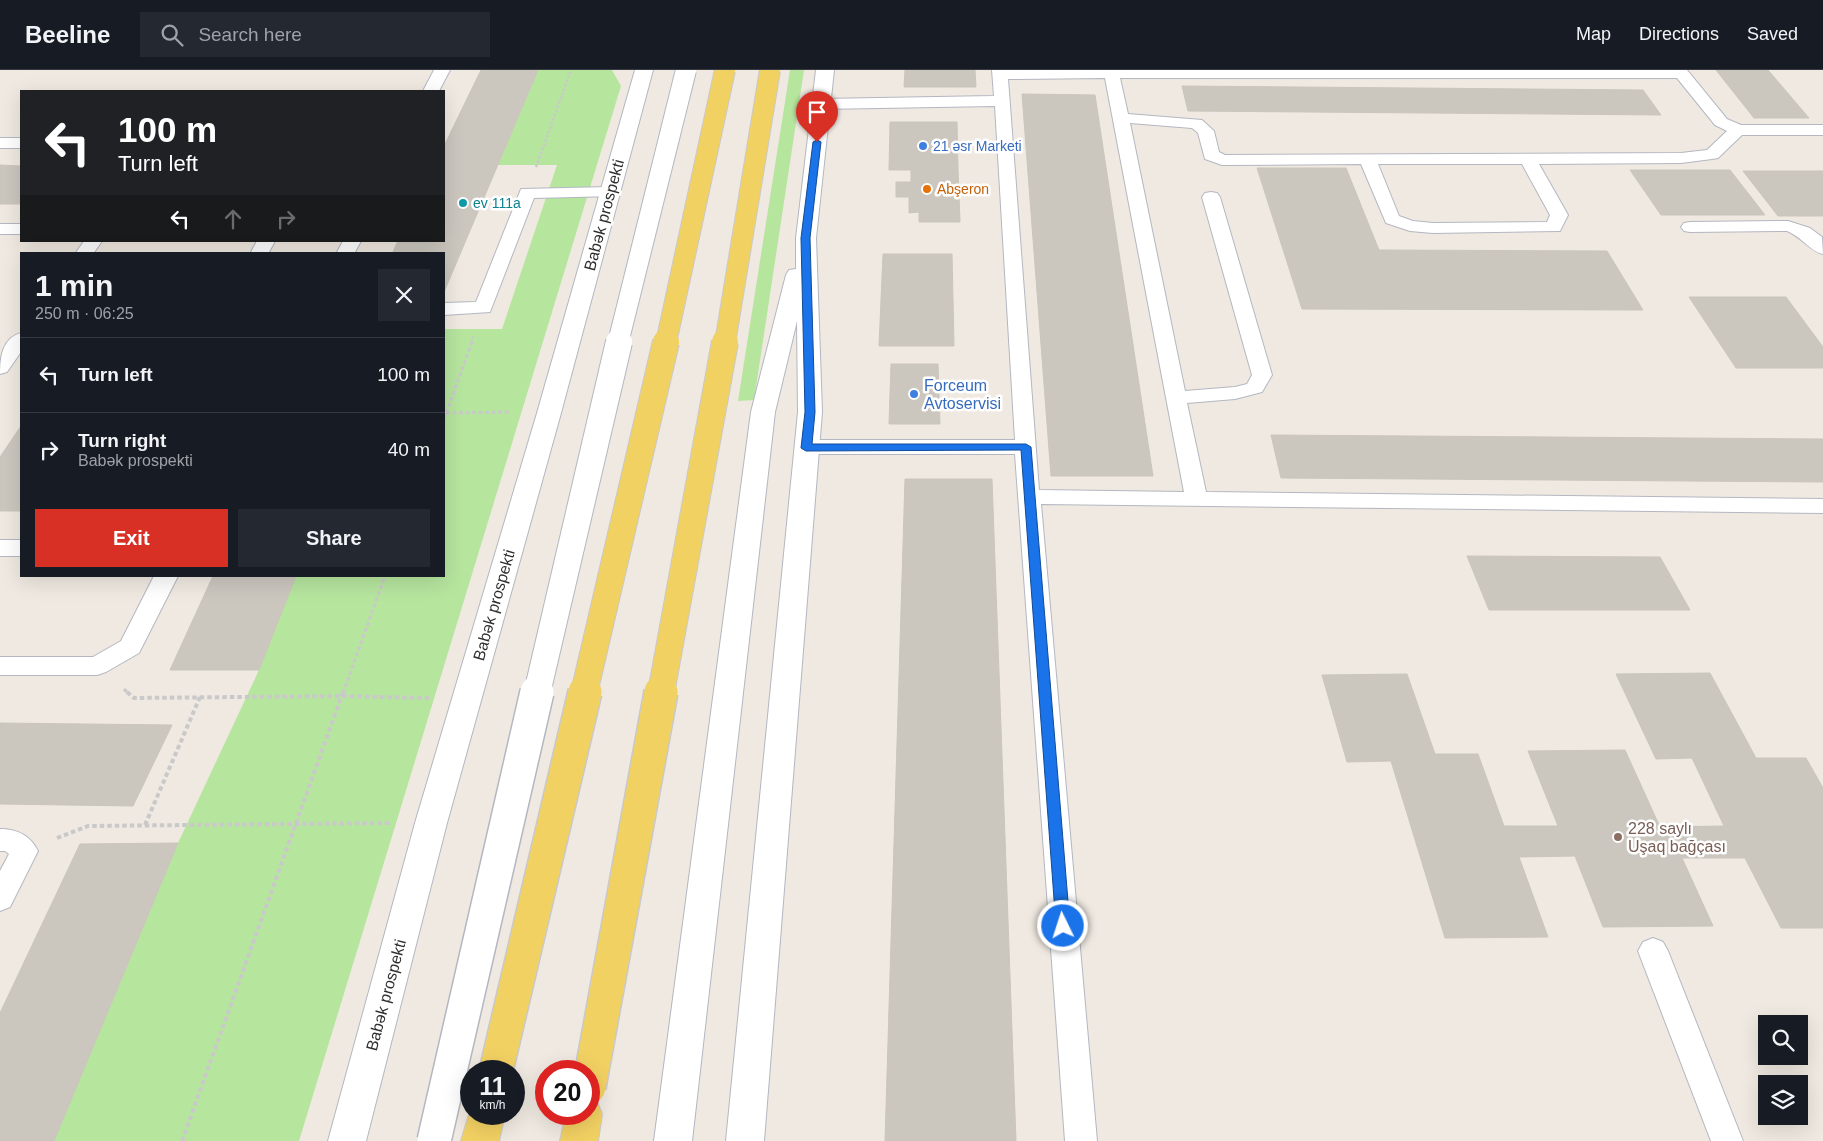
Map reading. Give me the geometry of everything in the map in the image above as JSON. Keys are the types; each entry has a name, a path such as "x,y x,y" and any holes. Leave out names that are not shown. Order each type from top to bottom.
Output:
{"main road":[{"name":"Babək prospekti","path":"347,1141 432,823 644,70"},
{"path":"434,1141 602,409 686,70"},
{"path":"499,1060 668,335 725,70"},
{"path":"594,1060 725,343 770,70"},
{"path":"673,1141 763,412 806,238 825,70"},
{"path":"745,1141 810,412 806,238"},
{"path":"480,1141 484,1125"},
{"path":"579,1141 582,1125"}],"lane":[{"path":"432,90 442,70"},
{"path":"1081,1141 1029,497 1000,72 1112,74 1680,71 1721,122 1738,130 1823,130"},
{"path":"1112,74 1196,499"},
{"path":"821,104 1002,101"},
{"path":"1121,118 1196,123 1206,131 1211,155 1222,160 1681,158 1712,154 1738,130"},
{"path":"0,143 20,143"},
{"path":"1367,159 1392,219 1410,226 1433,228 1554,227 1559,215 1528,159"},
{"path":"445,309 483,308 527,193 610,192"},
{"path":"1176,398 1235,393 1254,388 1262,375 1212,197"},
{"path":"1690,227 1788,226 1802,229 1812,235 1823,249"},
{"path":"0,229 20,229"},
{"path":"0,368 20,340"},
{"path":"806,448 1026,447"},
{"path":"1029,497 1823,506"},
{"path":"0,548 20,548"},
{"path":"0,666 98,666 130,647 165,577"},
{"path":"0,899 12,846"},
{"path":"1653,952 1727,1141"}],"path":[{"path":"527,193 571,70"},
{"path":"445,416 483,308"},
{"path":"446,413 509,412"},
{"path":"182,1141 385,577"},
{"path":"98,666 134,698 341,696 468,698"},
{"path":"145,826 200,697"},
{"path":"12,846 88,826 432,823"}],"green space":[{"path":"538,70 612,70 621,86 299,1141 54,1141 178,843 259,670 296,577 445,577 445,329 502,329 557,165 498,165"},
{"path":"790,70 804,70 754,400 738,401"}],"building":[{"name":"ev 111a","path":"481,70 538,70 445,290 445,252 393,252 398,242 445,242 445,144"},
{"path":"905,70 975,70 976,87 904,87"},
{"path":"1716,70 1768,70 1809,118 1754,118"},
{"path":"1182,86 1643,90 1661,115 1188,111"},
{"path":"1022,94 1095,95 1153,476 1051,476"},
{"name":"21 əsr Marketi","path":"890,122 957,122 958,170 889,170"},
{"path":"0,165 20,166 20,204 0,204"},
{"path":"1257,168 1346,168 1379,250 1607,251 1643,310 1302,309"},
{"name":"Abşeron","path":"911,170 958,170 960,222 919,222 919,212 909,213 909,197 896,197 896,182 911,182"},
{"path":"1630,170 1730,170 1765,215 1661,215"},
{"path":"1743,171 1823,171 1823,216 1778,216"},
{"path":"883,254 952,254 954,346 879,346"},
{"path":"1689,297 1786,297 1823,347 1823,368 1736,368"},
{"name":"Forceum Avtoservisi","path":"891,364 938,364 940,424 889,424"},
{"path":"20,427 20,511 0,511 0,457"},
{"path":"1271,435 1823,439 1823,482 1281,478"},
{"path":"905,479 992,479 1016,1141 885,1141"},
{"path":"1467,556 1660,557 1690,610 1489,610"},
{"path":"213,577 296,577 259,670 170,670"},
{"path":"1710,673 1756,758 1806,758 1823,788 1823,928 1781,928 1745,858 1682,858 1713,926 1603,927 1575,856 1519,857 1548,937 1445,938 1391,761 1347,762 1322,675 1407,674 1435,754 1478,754 1504,826 1558,826 1528,751 1625,750 1660,827 1724,826 1692,758 1656,759 1616,674"},
{"path":"0,723 172,725 133,806 0,804"},
{"path":"178,843 54,1141 0,1141 0,1013 80,844"}],"place":[{"name":"21 əsr Marketi","path":"923,146"},
{"name":"Abşeron","path":"927,189"},
{"name":"ev 111a","path":"463,203"},
{"name":"Forceum Avtoservisi","path":"914,394"},
{"name":"228 saylı Uşaq bağçası","path":"1618,837"}],"route":[{"path":"817,142 806,238 810,412 806,448 1026,447 1063,926"}]}
